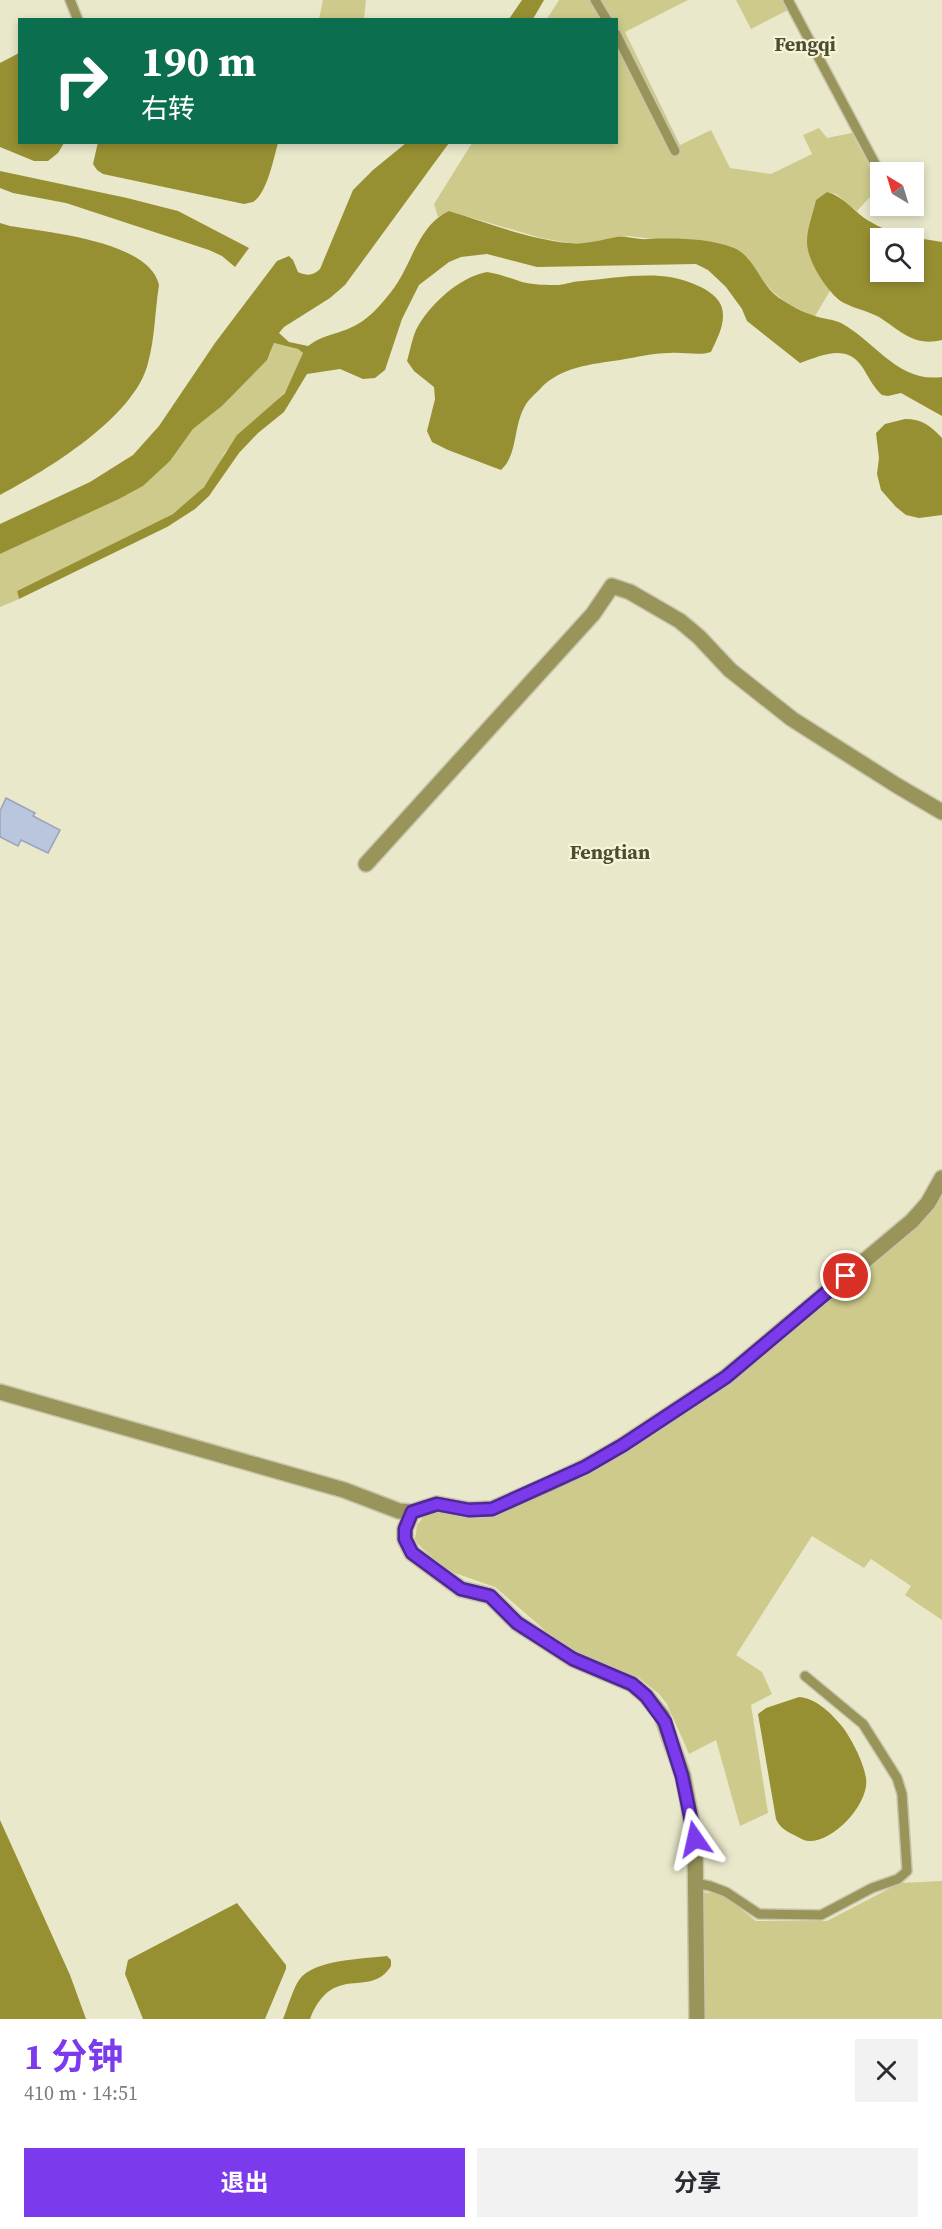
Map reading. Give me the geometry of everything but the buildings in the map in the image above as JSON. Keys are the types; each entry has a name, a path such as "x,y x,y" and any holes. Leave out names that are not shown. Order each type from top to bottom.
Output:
{"street":[{"path":"366,864 593,614 612,586 630,592 680,621 699,637 730,670 792,719 896,786 942,812"},
{"path":"0,1392 344,1490 399,1511 412,1512 437,1504 469,1510 492,1509 585,1467 623,1445 726,1377 912,1221 928,1203 942,1178"},
{"path":"412,1512 405,1529 405,1539 412,1553 461,1589 490,1596 517,1623 573,1659 632,1684 646,1696 662,1716 682,1776 695,1839 697,2019"}],"lane":[{"path":"70,0 77,18"},
{"path":"595,0 607,18"},
{"path":"788,0 874,162"},
{"path":"618,38 675,151"},
{"path":"695,1883 726,1892 759,1914 821,1915 872,1888 898,1879 907,1871 902,1794 897,1778 863,1724 805,1676"}],"shaded area":[{"path":"323,0 366,0 364,18 319,18"},
{"path":"522,0 544,0 534,18 510,18"},
{"path":"559,0 688,0 625,32 680,145 711,130 730,168 771,174 812,154 803,135 819,128 827,138 852,133 870,167 870,197 857,211 836,194 827,192 816,200 820,276 830,291 815,316 792,306 776,294 768,287 748,258 628,236 591,243 569,243 541,238 449,211 438,217 434,204 471,144 618,144 618,18 548,18"},
{"path":"736,0 782,0 788,10 751,29"},
{"path":"18,54 18,144 63,144 58,153 48,161 34,161 0,147 0,63"},
{"path":"98,144 278,144 262,191 253,202 244,204 103,174 93,164"},
{"path":"405,144 448,144 345,285 330,298 284,327 279,333 289,342 308,346 324,337 344,331 368,317 391,292 422,236 438,218 449,211 523,234 568,243 586,243 617,237 691,239 734,248 747,258 772,292 783,301 810,314 841,323 900,368 926,377 942,377 942,416 901,393 882,395 857,360 842,353 826,354 800,363 747,321 742,309 726,287 708,270 696,264 537,267 487,254 461,257 449,262 419,285 402,319 385,370 375,378 363,379 340,369 307,374 284,412 258,433 239,453 209,496 195,509 167,527 19,599 17,591 173,514 204,487 237,435 285,393 303,353 298,349 274,343 267,360 222,406 193,429 170,461 143,486 0,554 0,524 90,482 133,455 159,426 215,343 277,261 289,256 298,272 304,274 310,275 320,269 353,190"},
{"path":"0,171 178,211 249,248 235,267 222,256 209,250 66,203 13,193 0,188"},
{"path":"827,192 839,197 882,228 870,228 870,282 924,282 924,239 942,242 942,340 923,341 908,336 879,317 839,299 827,287 810,257 807,244 816,200"},
{"path":"0,223 95,241 117,249 137,258 151,270 159,285 154,334 148,363 140,383 126,403 87,440 0,495"},
{"path":"487,272 522,282 545,285 641,276 677,279 705,289 719,301 723,314 722,325 711,352 657,354 598,363 557,376 525,406 510,456 501,470 432,442 427,431 435,399 434,387 414,371 407,361 416,330 437,302 466,280"},
{"path":"274,343 298,349 303,353 289,388 225,452 213,476 190,502 173,514 17,591 19,599 0,607 0,554 143,486 170,461 193,429 222,406 270,354"},
{"path":"905,419 926,424 942,438 942,515 919,518 906,515 881,490 877,474 879,458 876,433 885,424"},
{"path":"942,1191 942,1620 905,1595 911,1586 871,1559 864,1568 812,1536 736,1655 762,1672 772,1694 751,1705 768,1813 740,1826 716,1740 689,1754 667,1704 659,1694 638,1677 570,1652 495,1587 446,1570 415,1539 417,1525 426,1514 438,1510 482,1515 652,1434"},
{"path":"799,1697 827,1710 840,1724 856,1750 866,1778 866,1788 856,1809 839,1828 819,1840 802,1839 780,1826 776,1819 758,1714 766,1708"},
{"path":"0,1820 70,1975 86,2019 0,2019"},
{"path":"942,1881 942,2019 703,2019 701,1893 720,1892 756,1921 827,1921 900,1883"},
{"path":"237,1903 286,1965 265,2019 143,2019 125,1974 128,1960"},
{"path":"387,1956 391,1960 391,1966 382,1976 373,1980 340,1986 329,1991 319,2001 310,2019 283,2019 299,1980 306,1973 340,1961"}],"district":[{"name":"Fengqi","path":"805,44"},
{"name":"Fengtian","path":"610,852"}],"route":[{"path":"695,1839 682,1776 665,1722 646,1696 632,1684 573,1659 517,1623 490,1596 461,1589 447,1580 412,1553 405,1539 405,1529 412,1512 430,1505 437,1504 469,1510 492,1509 585,1467 689,1403 726,1377 846,1276"}]}
